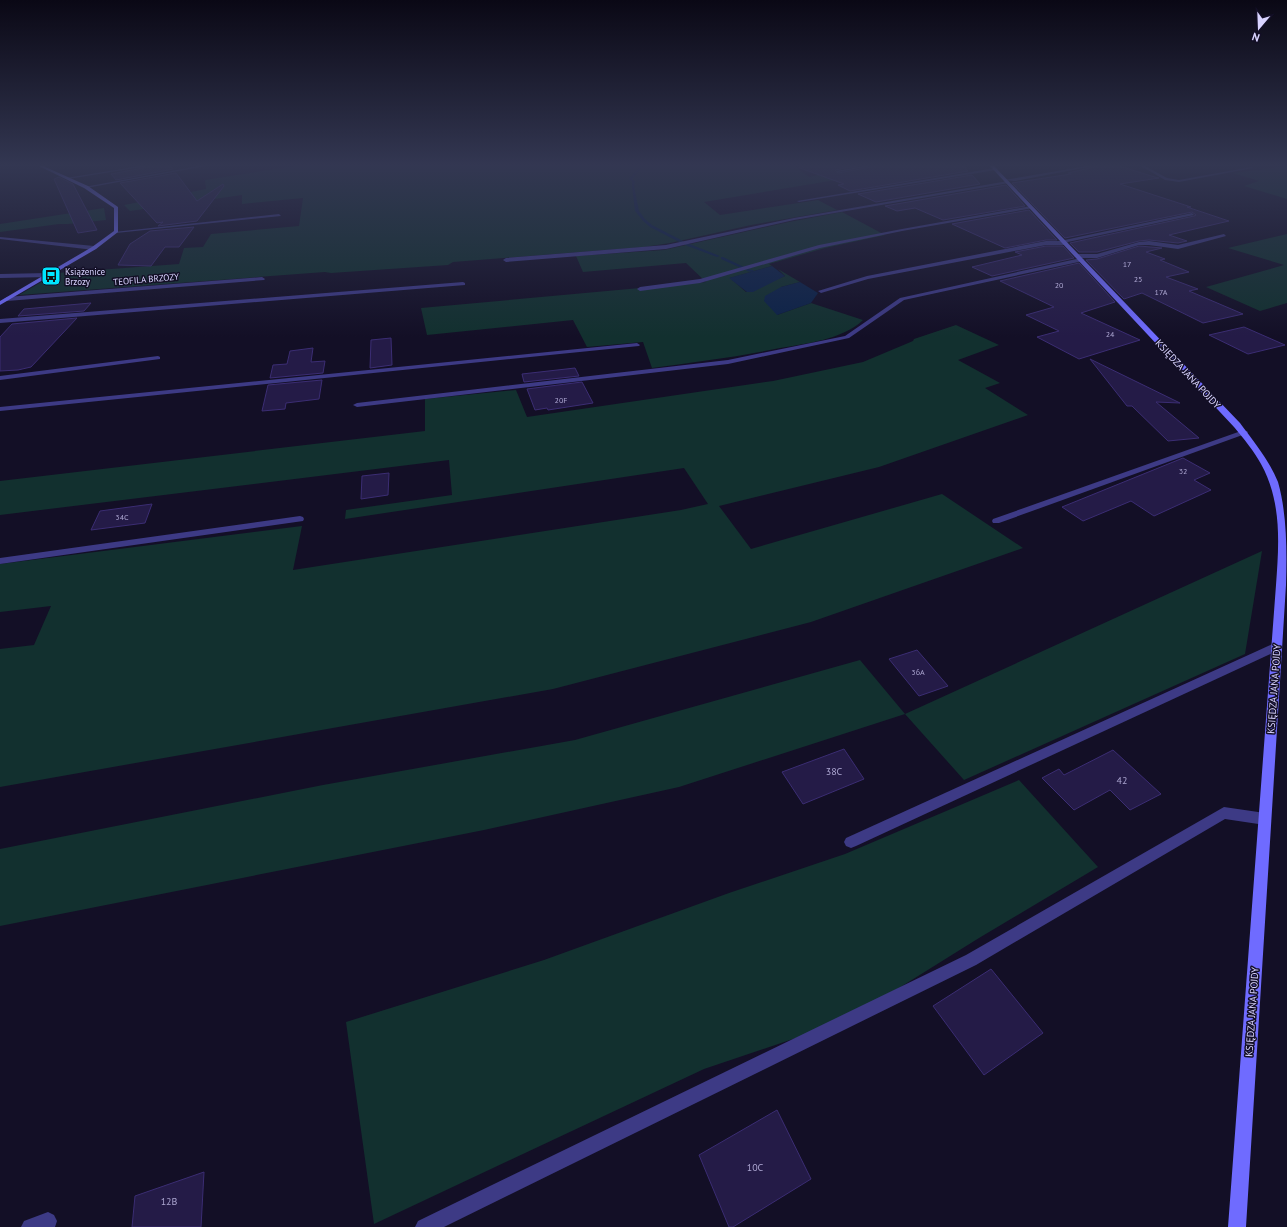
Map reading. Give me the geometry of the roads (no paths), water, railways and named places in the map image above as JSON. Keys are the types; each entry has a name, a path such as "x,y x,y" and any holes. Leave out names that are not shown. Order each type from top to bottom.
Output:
{"street":[{"path":"116,223 116,232 195,223"},
{"path":"506,260 666,247 777,223"},
{"path":"640,289 700,281 819,247 940,223"},
{"name":"KSIĘDZA JANA POJDY","path":"1046,223 1244,433 1258,451 1271,472 1277,486 1282,506 1283,538 1277,646 1237,1227"},
{"path":"821,291 867,278 1046,243 1064,242 1150,223"},
{"name":"TEOFILA BRZOZY","path":"0,303 94,248 116,232"},
{"path":"357,405 728,362 847,337 902,299 1079,258 1097,256 1139,244 1150,243 1178,247 1224,235"},
{"path":"0,238 94,248"},
{"path":"0,276 48,275"},
{"name":"TEOFILA BRZOZY","path":"7,299 262,279"},
{"path":"0,321 462,284"},
{"path":"0,300 7,299"},
{"path":"0,409 637,344"},
{"path":"0,378 158,358"},
{"path":"996,522 1244,433"},
{"path":"0,561 300,519"},
{"path":"851,842 1277,646"},
{"path":"424,1227 972,960 1224,813 1265,819"},
{"path":"30,1227 48,1221"}],"water":[{"path":"772,266 785,276 753,292 747,292 729,278"},
{"path":"800,282 818,293 811,303 777,315 764,301 765,296 781,287"}],"waterway":[{"path":"648,223 682,242"},
{"path":"686,244 718,256"},
{"path":"722,258 742,267"},
{"path":"748,270 752,271"}],"place":[{"name":"Książenice Brzozy","path":"51,276"}]}
